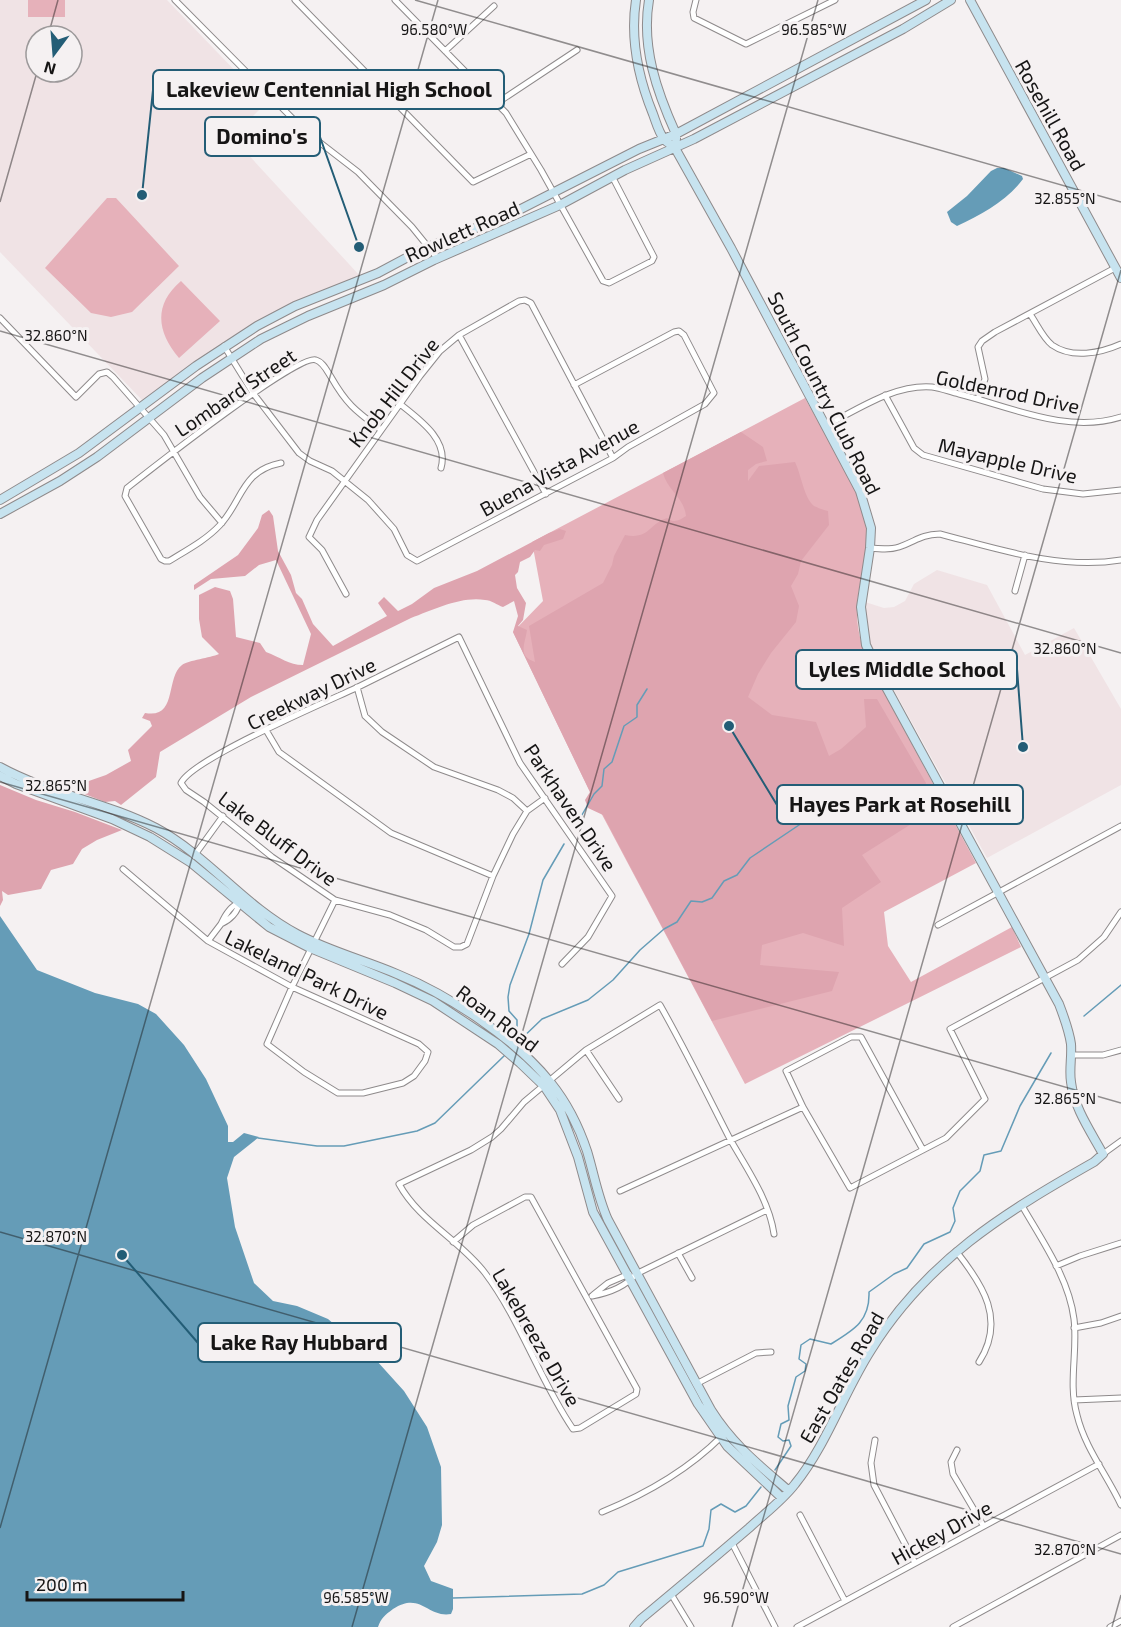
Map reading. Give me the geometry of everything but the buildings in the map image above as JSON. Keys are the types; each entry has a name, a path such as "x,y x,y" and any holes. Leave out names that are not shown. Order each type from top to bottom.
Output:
{"street":[{"path":"175,0 305,131 353,167 430,247 438,259"},
{"path":"295,0 473,182 531,154"},
{"path":"636,0 634,22 637,63 648,101 664,140"},
{"path":"649,0 648,24 652,72 658,95 676,134 675,148"},
{"path":"696,0 694,18 746,44 835,0"},
{"name":"Rowlett Road","path":"0,500 92,445 224,346 256,326 298,305 515,212 639,149 664,140 926,0"},
{"name":"Rowlett Road","path":"0,514 60,481 261,339 560,205 675,148 889,36 951,0"},
{"name":"Rosehill Road","path":"970,0 1121,278"},
{"path":"398,1 497,103 531,154 603,281 609,283 652,261 654,257 613,178"},
{"path":"445,51 494,6"},
{"path":"883,22 889,36"},
{"path":"497,103 577,50"},
{"name":"South Country Club Road","path":"664,140 675,148 731,248 860,491 871,528 861,607 866,645 886,687 1063,1013 1069,1034 1073,1095 1103,1154"},
{"path":"978,399 986,379 978,347 982,341 1115,268"},
{"path":"365,278 372,291"},
{"name":"Knob Hill Drive","path":"346,594 322,550 309,537 317,520 440,351 459,335 519,301 525,300 531,303 613,458"},
{"path":"298,305 308,316"},
{"path":"1030,314 1053,346 1069,351 1089,353 1104,351 1121,344"},
{"path":"0,318 76,397 99,374 107,372 113,376 151,418 175,451 200,497 222,523 250,477 267,466 281,463"},
{"name":"Buena Vista Avenue","path":"345,481 386,518 412,560 419,560 613,458 628,447 705,404 714,393 684,335 679,332 674,332 574,386"},
{"path":"459,335 546,494"},
{"path":"224,346 253,393 299,453 345,481"},
{"name":"Lombard Street","path":"222,523 194,546 165,561 161,559 125,496 125,492 127,488 253,393 309,359 316,360 323,365 348,404 381,430"},
{"name":"Goldenrod Drive","path":"825,426 885,395 931,387 1056,420 1080,423 1107,422 1121,417"},
{"name":"Mayapple Drive","path":"885,395 914,448 923,455 1043,489 1083,494 1121,490"},
{"path":"400,404 421,421 441,447 444,458 441,468"},
{"path":"53,470 60,481"},
{"path":"870,548 898,548 926,534 940,534 1045,559 1082,563 1121,560"},
{"path":"1015,591 1025,555"},
{"name":"Creekway Drive","path":"181,783 184,777 200,765 266,730 459,637"},
{"name":"Parkhaven Drive","path":"459,637 520,764 612,896 588,937 562,964"},
{"path":"357,687 365,716 382,732 434,767 498,790 513,798 527,811"},
{"path":"266,730 279,752 391,833 493,876 527,811 545,798"},
{"name":"Roan Road","path":"0,767 33,786 150,837 312,945 398,974 454,1003 520,1051 576,1123 588,1152 602,1207 631,1276 723,1435 741,1449 786,1494"},
{"name":"Roan Road","path":"0,776 132,818 156,828 196,853 242,899"},
{"name":"Lake Bluff Drive","path":"181,783 186,790 223,816 272,856 335,900 390,915 426,930 454,947 467,944 493,876"},
{"path":"190,862 223,816"},
{"path":"938,925 1121,826"},
{"name":"Lakeland Park Drive","path":"123,868 208,941 292,987 419,1044 428,1052 425,1061 414,1076 403,1083 363,1093 338,1093 304,1072 267,1044 292,987"},
{"path":"208,941 234,905 242,899"},
{"path":"292,987 335,900"},
{"path":"923,1150 861,1037 851,1037 786,1071 803,1107 850,1188 923,1150 946,1138 985,1099 950,1029 1088,954 1104,937 1121,912"},
{"path":"547,1084 586,1050 660,1005 764,1199 774,1234"},
{"path":"586,1050 620,1099"},
{"path":"1071,1055 1103,1055 1121,1050"},
{"name":"Lakebreeze Drive","path":"547,1084 524,1102 492,1137 471,1150 399,1184 412,1204 469,1255 494,1286 573,1429 580,1428 632,1398 637,1392 590,1297"},
{"path":"620,1191 803,1107"},
{"name":"East Oates Road","path":"634,1627 786,1494 816,1451 855,1377 886,1328 924,1283 956,1251 1020,1204 1094,1162 1121,1142"},
{"path":"453,1242 473,1225 525,1197 531,1197 590,1297 606,1294 631,1276 767,1210"},
{"path":"1020,1204 1056,1266 1068,1296 1074,1319 1074,1400 1080,1427 1121,1505"},
{"path":"1056,1266 1121,1243"},
{"path":"956,1251 979,1282 990,1307 989,1344 979,1362"},
{"path":"678,1253 692,1278"},
{"path":"1074,1328 1101,1323 1121,1316"},
{"path":"693,1385 756,1353 771,1352"},
{"path":"1074,1400 1121,1398"},
{"path":"602,1512 651,1489 682,1469 723,1435"},
{"path":"875,1440 871,1463 874,1485 915,1563"},
{"path":"957,1450 951,1462 953,1474 983,1525"},
{"name":"Hickey Drive","path":"797,1627 1099,1464"},
{"path":"800,1515 845,1601"},
{"path":"953,1627 1121,1535"},
{"path":"732,1543 775,1627"},
{"path":"671,1594 691,1627"},
{"path":"1110,1627 1121,1621"}],"shaded area":[{"path":"0,0 167,0 266,103 232,137 360,276 247,327 143,401 0,252"},
{"path":"28,0 65,0 65,17 28,17"},
{"path":"107,198 116,198 179,266 132,312 111,317 91,313 45,268"},
{"path":"181,281 220,321 179,358 166,338 161,319 166,300"},
{"path":"805,398 849,478 867,527 867,553 857,606 858,626 865,654 976,863 884,912 888,946 911,982 1012,927 1021,947 745,1084 590,792 513,632 543,601 532,542"},
{"path":"741,432 763,447 767,461 756,464 748,470 748,481 759,466 795,462 805,492 811,502 814,506 828,511 829,525 801,561 798,574 791,586 799,606 796,622 771,653 748,697 772,715 816,722 829,756 841,749 866,727 864,699 877,699 926,783 916,821 862,855 881,882 842,908 844,946 803,933 762,945 760,965 839,972 832,991 712,1021 603,815 588,808 585,800 590,792 513,632 518,616 514,601 503,607 487,600 476,599 438,608 411,618 251,697 160,752 156,777 121,805 115,801 105,802 82,793 83,783 106,775 131,761 128,750 152,726 150,721 142,718 145,713 155,713 167,704 177,671 182,665 219,654 202,637 199,595 215,587 230,591 233,599 236,637 260,643 266,652 289,662 303,665 311,634 276,560 259,565 245,576 211,579 194,590 194,585 238,555 258,528 262,515 269,510 273,516 278,551 291,575 296,593 302,599 313,624 333,646 387,616 378,603 384,597 398,611 434,588 477,571 549,533 560,529 566,531 563,539 544,545 540,551 535,550 530,557 520,562 515,575 517,588 526,603 523,620 518,626 527,630 523,649 526,656 535,662 529,626 603,583 625,535 639,535 661,520 667,518 675,521 686,516 685,509 663,473"},
{"path":"937,570 987,585 1025,655 1074,628 1121,709 1121,785 987,858 874,654 867,632 865,602 884,608 894,607 905,601 914,584"},
{"path":"0,785 122,830 82,849 73,864 51,870 41,889 8,895 2,891 3,900 0,906"}],"water":[{"path":"997,168 1004,168 1022,176 1023,179 1009,194 985,212 957,226 951,222 947,212"},
{"path":"0,916 37,970 95,993 138,1004 156,1014 184,1045 206,1079 228,1126 228,1142 233,1142 244,1133 259,1137 234,1157 227,1178 235,1227 254,1283 273,1301 297,1306 328,1319 376,1360 404,1391 427,1427 441,1467 442,1525 437,1542 424,1566 431,1581 453,1589 451,1614 443,1614 410,1603 393,1609 380,1621 378,1627 0,1627"}],"waterway":[{"path":"579,820 594,794 602,786 604,769 612,762 624,726 637,717 637,705 647,689"},
{"path":"517,1043 542,1019 588,1000 613,980 640,950 664,929 677,922 691,901 702,902 712,898 724,881 737,875 750,858 802,823 824,796"},
{"path":"517,1042 517,1020 509,1011 510,985 529,934 543,880 564,844"},
{"path":"1084,1016 1121,985"},
{"path":"775,1470 791,1446 789,1440 783,1441 778,1437 781,1424 789,1420 788,1406 796,1377 805,1371 806,1364 799,1359 801,1345 810,1339 831,1344 847,1334 863,1318 869,1302 869,1292 894,1274 907,1268 924,1244 950,1232 955,1221 953,1208 960,1191 980,1171 984,1155 1001,1151 1020,1106 1051,1053"},
{"path":"258,1138 317,1146 344,1146 417,1131 435,1123 505,1055"},
{"path":"453,1598 582,1594 604,1585 618,1572 703,1546 709,1529 711,1510 721,1504 735,1512 746,1506 761,1487"}],"place":[{"name":"Lakeview Centennial High School","path":"142,195"},
{"name":"Domino's","path":"359,247"},
{"name":"Hayes Park at Rosehill","path":"729,726"},
{"name":"Lyles Middle School","path":"1023,747"},
{"name":"Lake Ray Hubbard","path":"122,1255"}]}
